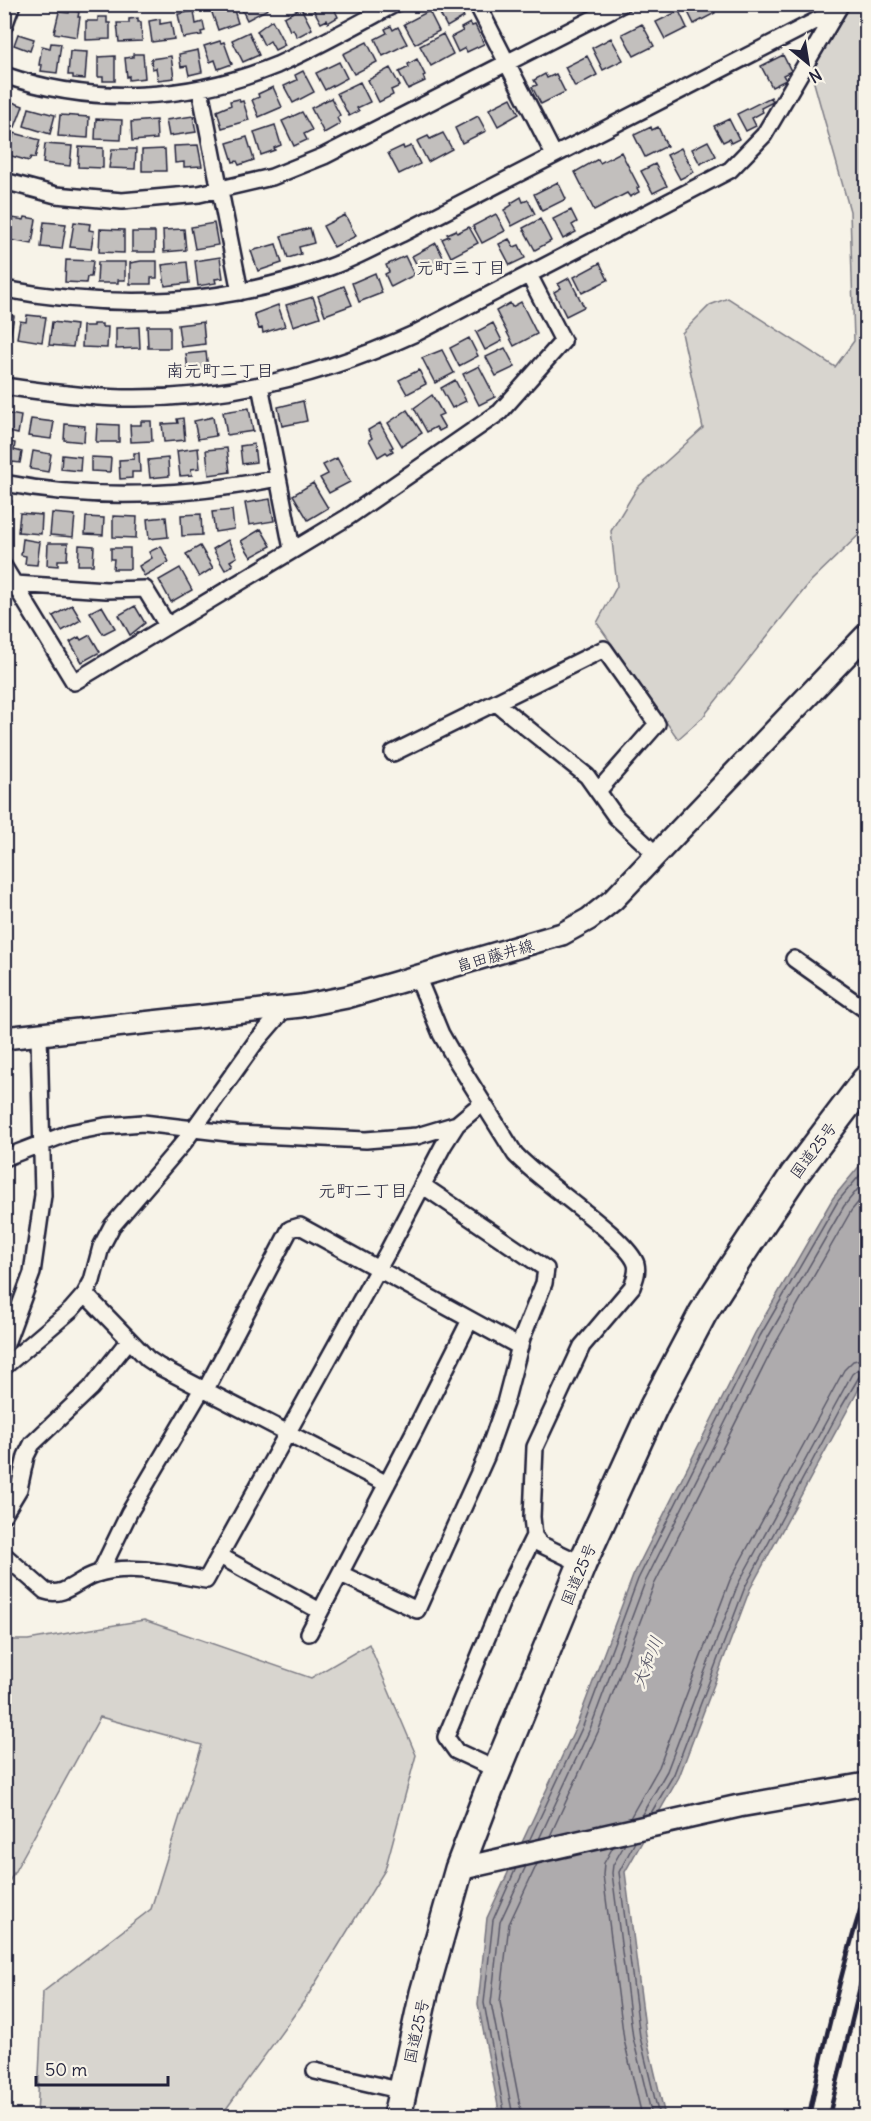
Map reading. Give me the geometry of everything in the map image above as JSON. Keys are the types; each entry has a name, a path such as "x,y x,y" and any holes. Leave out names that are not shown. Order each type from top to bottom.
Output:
{"highway":[{"name":"国道25号","path":"400,2104 424,1993 459,1869 582,1564 654,1406 730,1270 794,1175 867,1080"}],"main road":[{"name":"畠田藤井線","path":"4,1038 285,1008 347,997 545,941 569,930 589,919 613,900 867,635"},
{"path":"459,1869 739,1806 867,1784"}],"street":[{"path":"4,26 12,4"},
{"path":"4,75 55,90 84,94 156,95 200,89 227,83 279,64 395,4"},
{"path":"477,4 555,155"},
{"path":"4,182 56,195 122,201 176,197 219,190 272,177 324,156 622,4"},
{"path":"4,290 75,300 117,303 194,299 297,278 352,258 839,7"},
{"path":"4,386 123,398 205,394 308,374 381,349 730,171 764,135 839,7"},
{"path":"200,89 240,291"},
{"path":"4,567 74,682 348,516 500,412 563,341 529,275"},
{"path":"260,385 292,549"},
{"path":"4,483 48,490 135,494 209,490 278,478"},
{"path":"15,584 106,590 145,589 167,625"},
{"path":"393,753 603,649 657,724 598,791"},
{"path":"496,703 587,776 616,817 657,855"},
{"path":"794,959 867,1010"},
{"path":"417,976 441,1034 515,1154 528,1168 616,1239 629,1252 636,1264 637,1276 632,1287 604,1317 582,1346 535,1448 532,1517 534,1536 540,1544 582,1564"},
{"path":"4,1367 71,1310 85,1294 92,1281 101,1247 112,1226 193,1129 255,1043 285,1008"},
{"path":"4,1349 35,1258 44,1195 39,1035"},
{"path":"4,1555 45,1591 53,1594 63,1592 100,1573 133,1569 206,1580 378,1269 443,1146 457,1124 482,1103"},
{"path":"4,1158 69,1133 105,1126 143,1123 236,1134 366,1140 417,1136 457,1124"},
{"path":"341,1574 417,1610 486,1457 505,1402 520,1347 543,1284 546,1269 422,1185"},
{"path":"100,1573 129,1514 204,1390 290,1229 300,1226 520,1347"},
{"path":"85,1294 148,1359 160,1367 387,1484"},
{"path":"309,1633 470,1320"},
{"path":"4,1514 19,1489 26,1456 32,1444 91,1388 129,1340"},
{"path":"497,1770 456,1751 446,1737 502,1599 534,1536"},
{"path":"220,1556 321,1611"},
{"path":"315,2071 400,2104"}],"shaded area":[{"path":"851,5 866,5 866,528 811,581 703,717 678,739 597,623 617,586 611,531 637,488 703,428 682,333 710,305 728,298 835,367 854,341 850,211 811,72"},
{"path":"144,1620 311,1678 369,1644 416,1755 385,1870 305,2000 221,2116 37,2116 43,1992 151,1909 202,1745 100,1717 5,1889 5,1640 28,1640"}],"water":[{"name":"大和川","path":"866,1158 866,1376 750,1589 679,1777 625,1872 646,2035 665,2116 500,2116 478,2004 487,1918 577,1724 633,1576 755,1333 833,1198"}],"building":[{"path":"239,4 265,4 268,9 247,20"},
{"path":"332,4 338,17 328,23 327,20 321,23 311,5"},
{"path":"464,4 466,8 460,10 464,17 447,27 436,6"},
{"path":"684,4 711,4 715,13 694,24"},
{"path":"227,5 228,9 233,7 238,23 218,30 211,10"},
{"path":"301,8 312,29 297,37 293,29 290,31 284,17"},
{"path":"70,10 79,12 77,37 54,33 59,12 69,13"},
{"path":"194,11 196,24 203,22 205,31 201,32 202,35 183,38 178,14"},
{"path":"429,11 439,31 415,44 404,24"},
{"path":"679,11 687,28 665,39 656,22"},
{"path":"98,17 107,17 107,23 110,23 110,39 86,40 86,21 98,21"},
{"path":"138,18 138,22 141,22 142,41 119,42 117,23 129,23 129,19"},
{"path":"160,19 160,24 171,22 174,39 152,42 149,21"},
{"path":"272,20 285,45 275,50 270,41 264,45 257,31"},
{"path":"470,23 472,26 475,25 484,44 467,52 465,48 458,52 451,37 463,31 461,28"},
{"path":"642,24 654,46 634,56 622,34"},
{"path":"391,26 393,30 398,27 407,44 383,56 375,39 387,33 385,29"},
{"path":"249,32 259,55 243,62 232,40"},
{"path":"18,34 34,39 30,51 14,45"},
{"path":"443,34 453,54 431,66 420,46"},
{"path":"611,38 623,60 603,70 592,48"},
{"path":"224,42 232,64 218,69 215,60 210,62 204,46"},
{"path":"367,42 377,62 354,74 343,54"},
{"path":"51,43 61,44 57,73 41,71 42,65 39,65 42,46 50,48"},
{"path":"198,50 202,72 189,75 187,66 181,67 179,54"},
{"path":"70,51 87,52 85,79 68,75"},
{"path":"133,54 143,54 145,78 129,80 129,76 127,77 125,58 133,57"},
{"path":"783,55 791,71 783,75 786,80 772,87 761,66"},
{"path":"115,56 115,81 103,81 103,77 98,77 98,57"},
{"path":"171,56 174,78 158,80 156,68 152,69 151,59"},
{"path":"587,56 597,75 575,87 565,67"},
{"path":"417,59 425,75 423,76 425,81 408,89 399,72 409,67 408,64"},
{"path":"339,62 347,78 325,90 316,73"},
{"path":"390,68 400,86 391,90 393,95 379,102 368,80"},
{"path":"303,71 314,92 293,103 284,86 297,80 295,75"},
{"path":"545,74 547,78 556,74 565,92 541,104 532,87 537,85 534,80"},
{"path":"360,82 370,102 357,108 359,111 349,116 337,93"},
{"path":"273,87 282,107 259,117 252,100 259,97 258,94"},
{"path":"771,97 773,102 761,108 763,112 752,118 756,126 746,131 737,114"},
{"path":"331,98 340,115 337,118 340,124 324,133 311,108"},
{"path":"511,98 519,114 498,126 489,109"},
{"path":"4,99 23,106 15,127 4,123"},
{"path":"239,99 240,102 243,101 249,120 222,128 217,111 231,105 230,101"},
{"path":"29,108 55,115 50,134 24,126"},
{"path":"302,112 312,130 304,134 307,140 294,146 282,121"},
{"path":"60,115 89,117 88,138 58,136"},
{"path":"193,116 196,132 169,136 166,120"},
{"path":"478,116 486,131 462,143 455,128"},
{"path":"96,119 122,120 121,140 95,139"},
{"path":"729,119 739,139 731,143 729,139 723,142 714,126"},
{"path":"156,120 157,139 132,141 131,122"},
{"path":"275,125 281,145 261,155 254,132"},
{"path":"651,127 652,130 658,127 667,146 645,157 634,135"},
{"path":"4,129 11,131 5,150 4,149"},
{"path":"14,133 40,140 35,158 31,157 29,161 8,155"},
{"path":"443,133 452,149 428,162 417,141 428,136 430,139"},
{"path":"247,137 254,160 239,165 237,161 233,162 227,143"},
{"path":"708,141 716,156 700,164 692,149"},
{"path":"45,144 72,146 70,166 43,163"},
{"path":"198,145 202,166 184,167 184,162 175,163 174,146"},
{"path":"403,146 404,149 411,146 420,164 399,174 388,153"},
{"path":"79,147 103,148 103,168 78,167"},
{"path":"681,148 694,172 680,179 667,155"},
{"path":"112,149 136,149 135,169 109,168"},
{"path":"165,149 166,171 142,171 142,150"},
{"path":"621,152 639,187 637,188 639,192 630,197 627,193 594,210 575,172 598,159 600,163"},
{"path":"655,164 667,186 653,193 641,171"},
{"path":"558,182 566,199 542,211 534,194"},
{"path":"521,197 523,202 528,200 535,214 512,226 504,210"},
{"path":"571,210 577,222 572,225 576,232 563,239 553,219"},
{"path":"496,214 505,231 482,243 473,226"},
{"path":"345,215 356,236 334,247 323,226"},
{"path":"25,217 36,219 32,244 9,240 13,218 24,220"},
{"path":"540,219 551,241 535,250 523,228"},
{"path":"44,222 66,224 62,249 41,247"},
{"path":"74,222 90,224 89,230 94,231 91,249 70,247"},
{"path":"214,223 218,245 195,249 191,227"},
{"path":"469,227 478,243 451,257 442,239 456,230 457,233"},
{"path":"310,228 314,243 299,247 301,254 288,258 281,236"},
{"path":"100,229 124,230 124,253 99,252"},
{"path":"184,229 186,250 164,252 163,230"},
{"path":"132,232 155,232 155,252 132,252"},
{"path":"509,239 514,247 519,245 525,258 510,265 499,244"},
{"path":"436,243 445,261 421,273 412,256"},
{"path":"276,244 282,263 258,271 251,251"},
{"path":"405,256 414,275 391,287 385,274 389,272 386,265"},
{"path":"220,257 223,278 215,279 216,283 198,286 195,261"},
{"path":"66,260 93,261 91,277 87,277 86,283 65,282"},
{"path":"157,261 157,278 151,278 151,284 130,284 130,263"},
{"path":"98,262 125,262 125,280 118,280 118,283 97,283"},
{"path":"187,262 189,283 165,286 162,265"},
{"path":"600,263 608,280 582,293 574,277"},
{"path":"375,273 382,293 359,302 352,283"},
{"path":"569,278 584,307 566,316 554,292 561,288 558,284"},
{"path":"344,286 352,305 325,315 318,296"},
{"path":"313,297 320,317 293,326 286,305"},
{"path":"521,302 537,334 514,346 496,311 510,303 512,307"},
{"path":"278,305 285,326 263,333 262,328 259,329 254,314"},
{"path":"4,314 14,316 10,338 4,337"},
{"path":"27,315 46,317 42,342 17,338 20,321 26,322"},
{"path":"52,322 76,325 73,347 49,345"},
{"path":"203,322 205,344 181,347 178,325"},
{"path":"493,323 502,341 485,350 476,332"},
{"path":"93,324 108,327 107,348 82,347 83,326 93,326"},
{"path":"147,326 170,326 170,348 148,348"},
{"path":"139,327 140,348 116,349 116,328"},
{"path":"469,338 478,356 459,366 450,348"},
{"path":"505,348 515,367 496,376 486,357"},
{"path":"442,350 454,373 435,383 422,358"},
{"path":"206,352 208,369 188,371 186,354"},
{"path":"479,366 495,397 479,405 463,374"},
{"path":"419,370 426,384 407,394 399,380"},
{"path":"455,380 466,401 452,408 441,388"},
{"path":"432,395 443,414 438,416 445,428 439,431 436,427 427,432 414,408"},
{"path":"303,401 307,421 282,426 278,407"},
{"path":"249,408 253,431 227,435 223,412"},
{"path":"407,410 422,433 402,446 388,423"},
{"path":"4,413 21,416 18,434 4,431"},
{"path":"213,417 216,436 198,439 194,421"},
{"path":"183,418 185,440 164,442 162,424 178,423 177,419"},
{"path":"31,419 54,422 51,439 28,436"},
{"path":"141,421 151,421 152,441 131,442 130,425 141,425"},
{"path":"380,423 393,451 378,457 369,440 372,438 368,430"},
{"path":"65,424 85,426 84,442 64,440"},
{"path":"97,424 119,425 119,442 96,442"},
{"path":"5,441 15,443 14,450 22,452 20,463 13,462 11,468 4,467"},
{"path":"254,444 256,462 242,464 240,446"},
{"path":"198,448 200,468 191,469 192,475 180,476 177,451"},
{"path":"227,448 230,472 209,475 206,450"},
{"path":"33,451 51,454 48,472 30,469"},
{"path":"134,453 139,453 140,472 132,472 132,478 120,479 119,460 134,459"},
{"path":"62,455 81,457 80,471 61,469"},
{"path":"91,457 111,458 110,472 91,471"},
{"path":"168,458 169,476 150,478 148,460"},
{"path":"337,458 350,482 329,493 320,478 328,474 323,465"},
{"path":"313,483 328,508 308,520 293,495"},
{"path":"270,499 274,521 249,525 245,503"},
{"path":"4,500 12,501 10,519 4,518"},
{"path":"232,510 234,529 215,532 212,512"},
{"path":"20,513 42,515 41,534 18,532"},
{"path":"52,513 75,515 73,537 50,535"},
{"path":"201,514 202,535 182,536 181,515"},
{"path":"113,516 137,517 136,538 113,537"},
{"path":"86,517 104,518 103,535 85,534"},
{"path":"166,517 168,537 149,539 147,519"},
{"path":"261,529 271,546 251,557 241,541"},
{"path":"23,539 40,542 37,565 25,564 26,556 21,555"},
{"path":"228,540 237,557 230,561 233,565 225,570 213,549"},
{"path":"48,543 68,543 67,560 58,560 58,566 47,565"},
{"path":"79,545 94,546 93,565 78,565"},
{"path":"161,546 169,562 144,576 139,566 152,558 149,552"},
{"path":"200,546 213,568 199,577 186,554"},
{"path":"111,548 130,548 130,569 113,569 114,559 111,559"},
{"path":"180,568 192,590 171,602 159,580"},
{"path":"72,605 81,620 62,631 53,616"},
{"path":"102,606 115,628 103,634 90,612"},
{"path":"135,606 145,623 130,635 119,615"},
{"path":"90,635 100,652 82,662 70,642"}],"railway":[{"path":"809,2116 834,2003 866,1891"},
{"path":"829,2116 866,1962"}],"district":[{"name":"元町三丁目","path":"461,267"},
{"name":"南元町二丁目","path":"220,370"},
{"name":"元町二丁目","path":"363,1190"}]}
